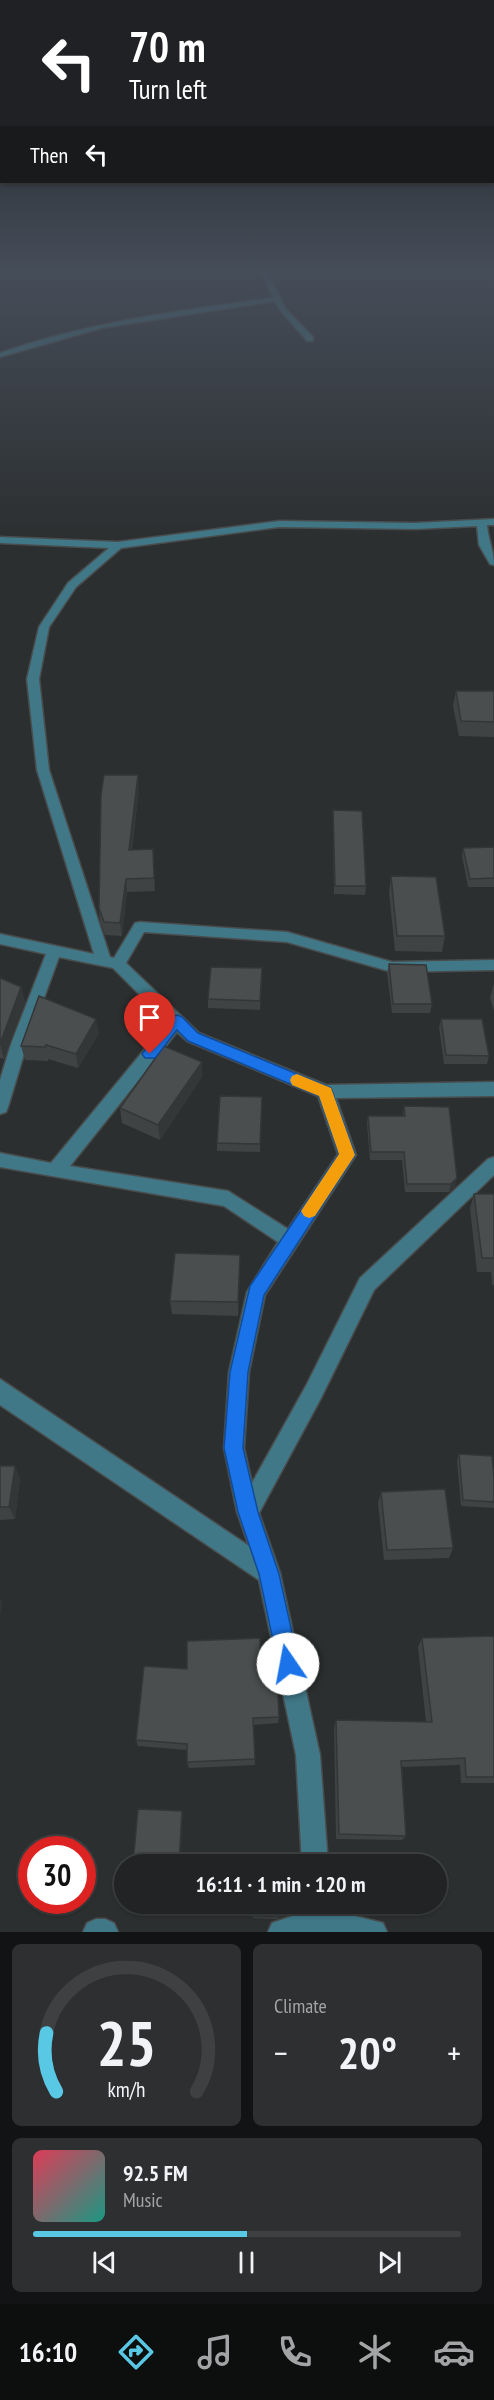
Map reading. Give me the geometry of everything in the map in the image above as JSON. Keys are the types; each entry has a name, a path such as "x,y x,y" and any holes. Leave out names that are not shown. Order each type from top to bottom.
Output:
{"street":[{"path":"0,540 118,545 279,524 415,526 494,522"},
{"path":"482,523 484,545 494,562"},
{"path":"118,545 72,585 44,627 33,679 43,770 111,962 193,1037 325,1092 494,1089"},
{"path":"111,962 140,927 287,937 392,967 494,965"},
{"path":"0,939 111,962"},
{"path":"0,1107 19,1044 55,950"},
{"path":"55,1171 177,1021"},
{"path":"314,1854 308,1755 269,1574 248,1512 234,1448 239,1372 256,1292 347,1155 325,1092"},
{"path":"0,1160 228,1199 290,1240"},
{"path":"248,1512 314,1391 367,1284 494,1164"},
{"path":"0,1389 5,1396 269,1574"},
{"path":"281,1932 315,1919 374,1932"},
{"path":"96,1932 105,1932"}],"building":[{"path":"456,691 494,691 494,722 461,721"},
{"path":"104,775 138,775 129,850 153,849 154,878 126,879 120,923 104,922 99,908 101,795"},
{"path":"333,810 362,811 366,886 335,886"},
{"path":"494,847 494,878 470,879 463,848"},
{"path":"391,876 436,877 445,936 397,936"},
{"path":"389,964 426,965 432,1004 393,1004"},
{"path":"211,967 262,968 260,1001 208,999"},
{"path":"0,978 21,987 0,1044"},
{"path":"39,996 96,1019 76,1054 46,1045 45,1047 21,1046"},
{"path":"441,1019 482,1019 489,1056 446,1055"},
{"path":"164,1046 202,1062 158,1125 120,1108"},
{"path":"220,1096 262,1097 260,1144 217,1143"},
{"path":"404,1106 449,1107 457,1178 451,1184 407,1184 404,1152 371,1152 368,1116 405,1116"},
{"path":"474,1194 494,1194 494,1258 482,1258"},
{"path":"175,1253 240,1255 238,1302 170,1301"},
{"path":"459,1454 492,1456 494,1502 463,1500"},
{"path":"0,1466 15,1466 9,1507 0,1507"},
{"path":"445,1489 453,1548 387,1550 381,1492"},
{"path":"494,1636 494,1777 466,1777 465,1758 401,1761 406,1836 339,1834 336,1720 432,1722 422,1638"},
{"path":"260,1638 261,1672 277,1672 279,1717 253,1718 255,1759 187,1762 187,1744 136,1740 144,1666 187,1669 187,1641"},
{"path":"138,1809 182,1811 180,1854 134,1854"},
{"path":"253,1914 287,1914 277,1917 253,1916"}],"slow traffic":[{"path":"297,1080 325,1092 347,1155 309,1211"}],"route":[{"path":"150,1054 177,1021 193,1037 325,1092 347,1155 256,1292 239,1372 234,1448 248,1512 269,1574 288,1664"}]}
